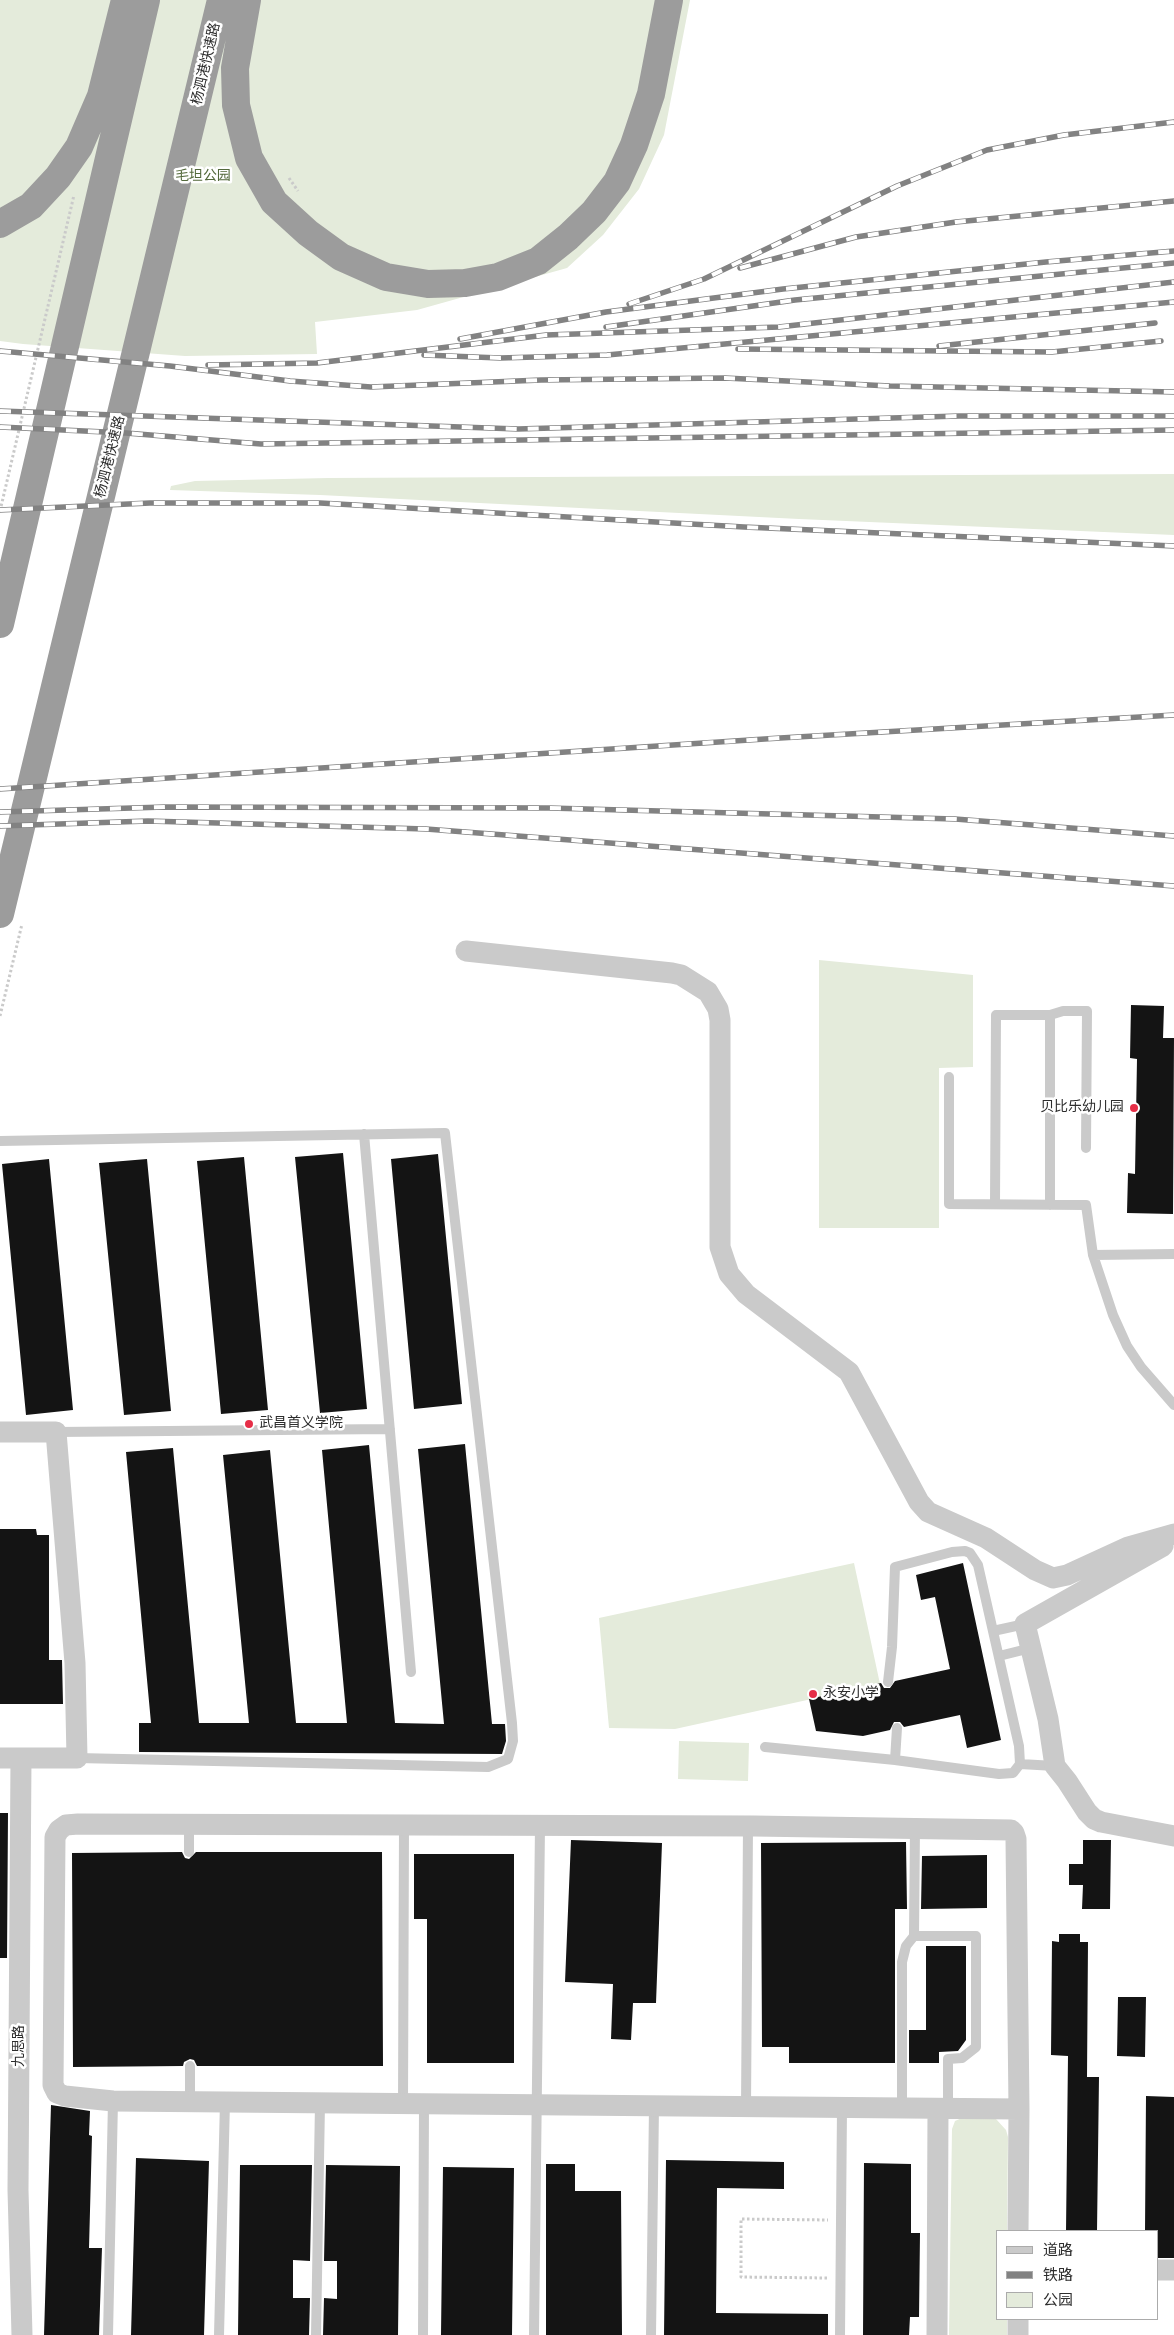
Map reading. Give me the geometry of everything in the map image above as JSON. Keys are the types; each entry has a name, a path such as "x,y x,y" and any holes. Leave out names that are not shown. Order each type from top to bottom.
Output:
{"highway":[{"path":"0,224 31,206 58,177 80,147 101,96 125,0"},
{"path":"0,624 146,0"},
{"name":"杨泗港快速路","path":"0,914 221,0"},
{"path":"247,0 235,68 236,105 249,158 274,202 308,233 341,257 386,277 428,284 465,283 498,277 538,261 568,237 594,212 617,182 634,145 651,94 669,0"}],"street":[{"path":"466,951 672,973 680,975 708,992 718,1009 720,1020 720,1238 723,1257 729,1274 746,1294 849,1372 919,1502 928,1512 986,1538 1035,1570 1052,1578 1066,1575 1128,1547 1174,1534"},
{"path":"0,1432 56,1432 75,1663 77,1758 10,1758"},
{"path":"1174,1540 1025,1624 1048,1719 1055,1766 1094,1819 1174,1836"},
{"name":"九思路","path":"10,1758 9,2188 22,2335"},
{"path":"1018,2109 113,2101 65,2096 54,2090 55,1837 59,1830 66,1825 78,1824 1005,1828 1014,1833 1018,2109 1018,2230"},
{"path":"937,2335 943,2109"},
{"path":"1159,2270 1174,2270"},
{"path":"1018,2320 1018,2335"}],"lane":[{"path":"995,1204 996,1015 1050,1016 1063,1011 1087,1011 1086,1148"},
{"path":"1050,1016 1050,1205"},
{"path":"949,1077 949,1204 1086,1205 1093,1255 1113,1315 1127,1346 1140,1367 1170,1397 1174,1405"},
{"path":"0,1141 445,1133 512,1722 512,1752 508,1759 488,1766 77,1758"},
{"path":"364,1134 412,1672"},
{"path":"1093,1255 1174,1254"},
{"path":"56,1432 390,1429"},
{"path":"765,1747 895,1760 1000,1774 1013,1773 1020,1764 1020,1746 978,1565 970,1553 966,1551 952,1552 895,1566 892,1647 888,1682"},
{"path":"993,1632 1025,1624"},
{"path":"998,1656 1031,1648"},
{"path":"895,1760 896,1728"},
{"path":"1020,1764 1055,1766"},
{"path":"189,1824 189,1852"},
{"path":"403,2104 404,1825"},
{"path":"534,2335 540,1826"},
{"path":"746,2107 748,1826"},
{"path":"902,2108 902,1962 906,1946 914,1936 915,1827"},
{"path":"914,1936 976,1936 976,2047 962,2058 948,2059 943,2109"},
{"path":"190,2066 190,2102"},
{"path":"108,2335 113,2101"},
{"path":"219,2335 225,2102"},
{"path":"316,2335 320,2103"},
{"path":"423,2335 424,2104"},
{"path":"651,2335 654,2106"},
{"path":"840,2335 842,2108"}],"path":[{"path":"284,171 304,197"},
{"path":"0,511 75,193"},
{"path":"841,2220 741,2219 741,2277 841,2278"}],"green space":[{"name":"毛坦公园","path":"0,0 690,0 664,135 639,189 603,235 567,268 417,310 315,322 317,354 185,356 0,341"},
{"path":"1174,474 1174,535 799,519 320,495 170,490 171,486 195,481 328,478"},
{"path":"819,960 973,975 973,1067 939,1068 939,1228 819,1228"},
{"path":"854,1563 880,1684 675,1729 609,1728 599,1618"},
{"path":"679,1741 749,1743 748,1781 678,1779"},
{"path":"964,2117 996,2119 1006,2130 1008,2137 1007,2230 996,2230 996,2320 1007,2320 1007,2335 949,2335 952,2129 955,2121"}],"building":[{"path":"1131,1005 1164,1006 1163,1038 1174,1038 1173,1214 1127,1213 1128,1173 1135,1174 1137,1059 1130,1058"},
{"path":"343,1153 367,1409 320,1413 295,1157"},
{"path":"438,1154 462,1404 414,1409 391,1159"},
{"path":"244,1157 268,1410 221,1414 197,1161"},
{"path":"49,1159 73,1410 26,1415 2,1164"},
{"path":"147,1159 171,1411 124,1415 99,1163"},
{"path":"465,1444 492,1724 505,1724 506,1741 502,1754 139,1752 139,1723 151,1723 126,1452 173,1448 199,1723 249,1723 223,1455 270,1450 296,1723 347,1723 322,1450 369,1445 395,1723 444,1724 418,1449"},
{"path":"0,1529 36,1529 37,1535 49,1535 49,1660 62,1660 63,1704 0,1704"},
{"path":"963,1563 1001,1740 967,1748 960,1715 904,1727 900,1722 894,1722 890,1730 863,1736 816,1731 809,1699 881,1683 884,1688 890,1688 895,1681 950,1669 935,1597 921,1600 916,1575"},
{"path":"0,1813 8,1813 7,1958 0,1958"},
{"path":"571,1840 662,1843 656,2003 633,2003 631,2040 611,2039 613,1984 565,1982"},
{"path":"1083,1840 1111,1840 1110,1909 1082,1909 1083,1885 1069,1885 1069,1864 1083,1864"},
{"path":"906,1842 907,1909 895,1909 895,2063 789,2063 789,2047 762,2047 761,1843"},
{"path":"182,1852 185,1858 189,1859 196,1852 382,1852 383,2066 197,2066 194,2060 190,2059 184,2062 183,2066 73,2067 72,1853"},
{"path":"414,1854 514,1854 514,2063 427,2063 427,1919 414,1919"},
{"path":"987,1855 987,1908 921,1909 922,1856"},
{"path":"1059,1934 1080,1934 1080,1942 1088,1942 1087,2077 1099,2077 1097,2230 1066,2230 1068,2056 1051,2055 1052,1941 1059,1942"},
{"path":"926,1946 966,1946 966,2040 958,2051 939,2052 939,2063 909,2063 909,2030 926,2030"},
{"path":"1118,1997 1146,1997 1145,2057 1117,2056"},
{"path":"1146,2096 1174,2097 1174,2258 1159,2258 1159,2230 1145,2230"},
{"path":"51,2105 90,2111 89,2135 92,2136 89,2248 102,2248 99,2335 44,2335"},
{"path":"136,2158 209,2161 204,2335 131,2335"},
{"path":"666,2160 784,2162 784,2189 717,2188 716,2313 828,2314 828,2335 664,2335"},
{"path":"864,2163 911,2164 911,2233 920,2233 919,2317 910,2317 909,2335 863,2335"},
{"path":"546,2164 575,2164 575,2191 621,2191 622,2335 546,2335"},
{"path":"240,2165 312,2165 310,2261 293,2260 293,2298 310,2298 309,2335 238,2335"},
{"path":"326,2165 400,2166 398,2335 323,2335 324,2298 337,2299 337,2261 324,2261"},
{"path":"443,2167 514,2168 512,2335 441,2335"}],"railway":[{"path":"629,304 704,279 897,186 987,150 1064,135 1174,122"},
{"path":"740,268 856,237 956,222 1174,201"},
{"path":"460,339 606,312 783,289 1174,251"},
{"path":"606,327 795,300 1174,263"},
{"path":"208,365 317,363 546,335 779,327 1174,282"},
{"path":"424,355 500,358 607,355 1174,302"},
{"path":"939,346 1155,323"},
{"path":"738,349 1052,352 1161,341"},
{"path":"0,351 170,366 290,381 371,387 541,380 725,378 890,386 1174,392"},
{"path":"0,411 518,429 959,416 1174,416"},
{"path":"0,427 126,433 261,444 1174,430"},
{"path":"0,510 150,503 320,503 744,527 1174,546"},
{"path":"0,789 780,738 1174,715"},
{"path":"0,812 165,807 549,808 955,819 1174,836"},
{"path":"0,826 148,821 426,829 1174,886"}],"place":[{"name":"贝比乐幼儿园","path":"1134,1108"},
{"name":"武昌首义学院","path":"249,1424"},
{"name":"永安小学","path":"813,1694"}]}
